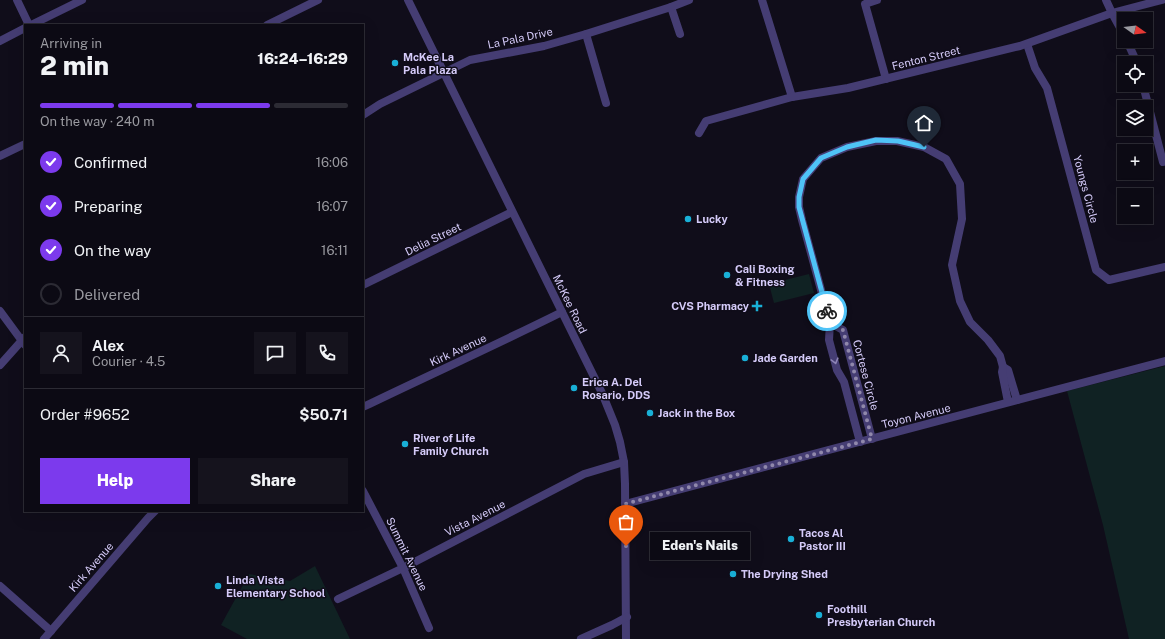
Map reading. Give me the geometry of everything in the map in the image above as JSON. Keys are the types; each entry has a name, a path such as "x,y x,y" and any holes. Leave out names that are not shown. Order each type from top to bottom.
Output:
{"street":[{"path":"17,0 29,24"},
{"path":"32,24 82,0"},
{"path":"269,24 318,0"},
{"name":"McKee Road","path":"408,0 602,393 615,425 624,462 626,484 626,639"},
{"name":"La Pala Drive","path":"364,114 380,104 470,60 544,46 586,34 689,0"},
{"path":"762,0 792,97"},
{"path":"878,0 865,4 886,79"},
{"path":"1106,0 1117,22"},
{"name":"Fenton Street","path":"699,133 706,121 792,97 848,88 1027,44 1112,13 1162,0"},
{"path":"671,7 680,34"},
{"path":"0,41 24,29"},
{"path":"586,34 606,103"},
{"name":"Youngs Circle","path":"1027,44 1035,68 1047,88 1096,270 1109,280 1165,266"},
{"path":"1145,92 1163,162"},
{"name":"Cortese Circle","path":"860,442 844,382 837,370 829,340 830,323 799,207 799,197 803,179 821,158 847,147 876,140 898,141 924,147 946,159 960,184 962,219 952,265 960,301 970,322 988,340 1000,356 1008,402"},
{"path":"0,156 24,144"},
{"name":"Delia Street","path":"364,285 512,212"},
{"path":"0,311 24,341 0,365"},
{"name":"Kirk Avenue","path":"364,408 562,312"},
{"name":"Cortese Circle","path":"830,323 843,330 872,439"},
{"name":"Toyon Avenue","path":"625,504 1165,361"},
{"name":"Cortese Circle","path":"1003,367 1008,370 1017,400"},
{"name":"Vista Avenue","path":"338,599 403,568 584,474 624,462"},
{"name":"Summit Avenue","path":"364,493 403,568 429,628"},
{"path":"143,512 148,518"},
{"name":"Kirk Avenue","path":"44,639 154,512"},
{"path":"0,586 51,631"},
{"path":"581,639 612,625 626,616"}],"shaded area":[{"path":"809,274 814,293 774,303 769,284"},
{"path":"1165,366 1165,639 1129,639 1103,525 1067,391"},
{"path":"315,566 350,639 247,639 221,625 249,574 290,581"}],"way so far":[{"path":"626,546 625,504 872,439 843,330 830,323 827,311"}],"place":[{"name":"McKee La Pala Plaza","path":"395,63"},
{"name":"Lucky","path":"688,219"},
{"name":"Cali Boxing & Fitness","path":"727,275"},
{"name":"CVS Pharmacy","path":"757,306"},
{"name":"Jade Garden","path":"745,358"},
{"name":"Erica A. Del Rosario, DDS","path":"574,388"},
{"name":"Jack in the Box","path":"650,413"},
{"name":"River of Life Family Church","path":"405,444"},
{"name":"Tacos Al Pastor III","path":"791,539"},
{"name":"Eden's Nails","path":"626,546"},
{"name":"The Drying Shed","path":"733,574"},
{"name":"Linda Vista Elementary School","path":"218,586"},
{"name":"Foothill Presbyterian Church","path":"819,615"}],"route":[{"path":"827,311 799,207 799,197 803,179 821,158 847,147 876,140 898,141 924,147"}]}
